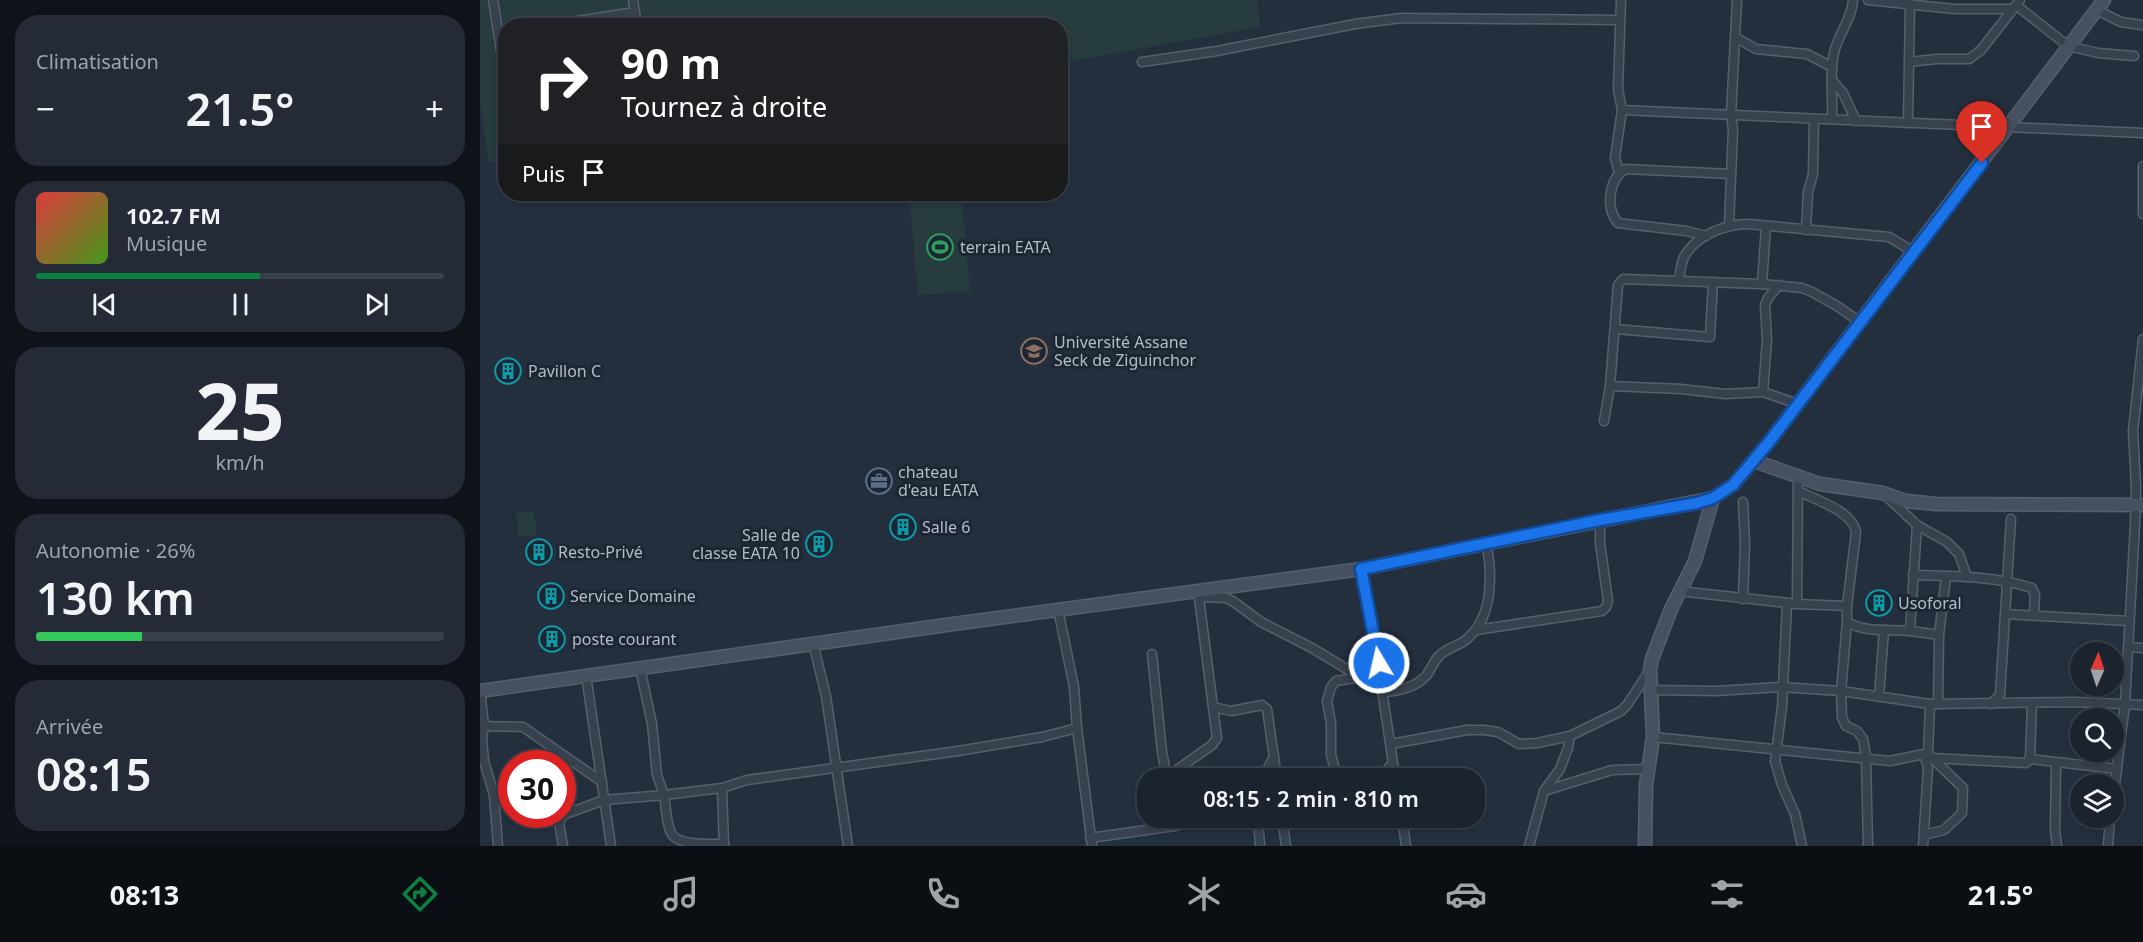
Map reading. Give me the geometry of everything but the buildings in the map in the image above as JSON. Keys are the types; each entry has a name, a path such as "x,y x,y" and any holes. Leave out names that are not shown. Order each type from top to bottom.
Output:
{"street":[{"path":"493,0 498,18"},
{"path":"633,0 636,18"},
{"path":"1619,173 1615,158 1622,110 1618,89 1621,0"},
{"path":"1728,225 1737,0"},
{"path":"1832,119 1832,67 1836,48 1850,15 1853,0"},
{"path":"1868,0 1954,9 1968,4 2016,4 2068,46 2098,53 2134,56"},
{"path":"1908,123 1910,4"},
{"path":"1909,62 1969,59 1981,50 2016,4"},
{"path":"498,846 494,795 484,761 482,739 484,726 480,690 1361,569 1713,498 1733,485 1754,461 2101,5 2121,22 2142,25"},
{"path":"596,18 635,12"},
{"path":"1143,62 1247,46 1355,24 1401,18 1620,20"},
{"path":"1735,37 1756,49 1807,54 1832,67"},
{"path":"1832,80 1843,93 1856,120"},
{"path":"1622,110 2143,133"},
{"path":"1806,230 1808,192 1813,174 1814,118"},
{"path":"2143,166 2143,214"},
{"path":"1706,236 1686,231 1618,223 1612,216 1611,210 1612,186 1619,173 1625,169 1731,174"},
{"path":"1679,280 1683,259 1694,246 1706,236 1728,225 1749,224 1889,237 1914,252"},
{"path":"1762,284 1766,226"},
{"path":"1604,421 1610,386 1618,285 1623,279 1779,285 1812,292 1860,322"},
{"path":"1615,329 1710,337 1713,282"},
{"path":"1763,392 1767,340 1765,305 1779,285"},
{"path":"2116,774 2125,704 2129,621 2139,504 2133,431 2140,391 2143,339"},
{"path":"1610,386 1681,389 1725,394 1763,392 1798,404"},
{"path":"1754,461 1820,484 1883,494 1906,501 1936,504 2139,504"},
{"path":"1798,478 1792,604 1781,687 1782,706 1775,750 1777,772 1795,814 1802,846"},
{"path":"1798,491 1846,514 1855,525 1841,691 1843,722 1857,731 1863,739 1866,758 1868,846"},
{"path":"1883,494 1917,525 1947,542 1959,554 1967,577"},
{"path":"1391,744 1467,730 1498,732 1519,744 1570,736 1621,711 1650,670 1660,637 1679,591 1695,561 1713,498"},
{"path":"1743,502 1745,544 1743,599"},
{"path":"1990,704 2000,695 2011,519"},
{"path":"1476,630 1602,611 1606,608 1608,601 1600,543 1600,520"},
{"path":"1910,631 1917,525"},
{"path":"1384,693 1401,690 1415,684 1426,675 1440,655 1464,642 1476,630 1483,615 1491,585 1486,543"},
{"path":"1361,569 1384,693 1394,768"},
{"path":"1913,575 1967,577 2032,588 2035,595 2034,615"},
{"path":"1924,835 1944,830 1962,813 1963,788 1928,754 1946,576"},
{"path":"1679,591 1792,604 1847,606"},
{"path":"1199,593 1226,598 1234,602 1262,622 1360,677"},
{"path":"1181,768 1216,742 1199,593"},
{"path":"1058,609 1074,687 1091,842 1149,828"},
{"path":"2005,614 2129,621"},
{"path":"1847,622 1864,630 1910,631 1939,635"},
{"path":"1879,697 1884,630"},
{"path":"813,643 826,696 848,846"},
{"path":"2128,647 2143,648"},
{"path":"1152,654 1165,768"},
{"path":"640,668 652,724 657,776 664,795 670,832 675,838 687,844 724,845 722,788"},
{"path":"1645,846 1646,785 1653,737 1650,670"},
{"path":"586,675 610,846"},
{"path":"1334,768 1331,754 1328,693 1336,681 1381,676"},
{"path":"1650,690 1717,691 1781,687 1841,691 1934,704 2143,705"},
{"path":"1932,758 2026,763 2030,759 2032,703"},
{"path":"1213,707 1231,711 1262,705 1267,709 1276,768"},
{"path":"484,726 523,727 602,782"},
{"path":"562,846 559,823 563,815 604,800 722,788 747,780 958,751 1042,737 1077,728"},
{"path":"1529,846 1544,791 1560,769 1570,736"},
{"path":"1653,737 1890,761 1924,754 1928,768 1923,846"},
{"path":"1268,768 1274,757"},
{"path":"2030,759 2056,764 2117,769"},
{"path":"1388,768 1393,763"},
{"path":"2056,764 2055,830 2057,846"},
{"path":"1544,791 1612,770 1648,769"},
{"path":"1259,828 1260,846"},
{"path":"1283,828 1286,846"},
{"path":"1404,828 1407,846"},
{"path":"2108,846 2109,828"}],"green space":[{"path":"480,0 1257,0 1260,27 1068,62 1068,18 498,18 498,161 489,163 480,102"},
{"name":"terrain EATA","path":"962,201 970,291 918,295 910,204"},
{"path":"534,511 537,535 519,537 516,513"}],"place":[{"name":"terrain EATA","path":"940,247"},
{"name":"Université Assane Seck de Ziguinchor","path":"1034,351"},
{"name":"Pavillon C","path":"508,371"},
{"name":"chateau d'eau EATA","path":"879,481"},
{"name":"Salle 6","path":"903,527"},
{"name":"Salle de classe EATA 10","path":"819,544"},
{"name":"Resto-Privé","path":"539,552"},
{"name":"Service Domaine","path":"551,596"},
{"name":"Usoforal","path":"1879,603"},
{"name":"poste courant","path":"552,639"}],"route":[{"path":"1379,663 1361,569 1600,520 1697,503 1713,498 1733,485 1769,442 1982,163"}]}
